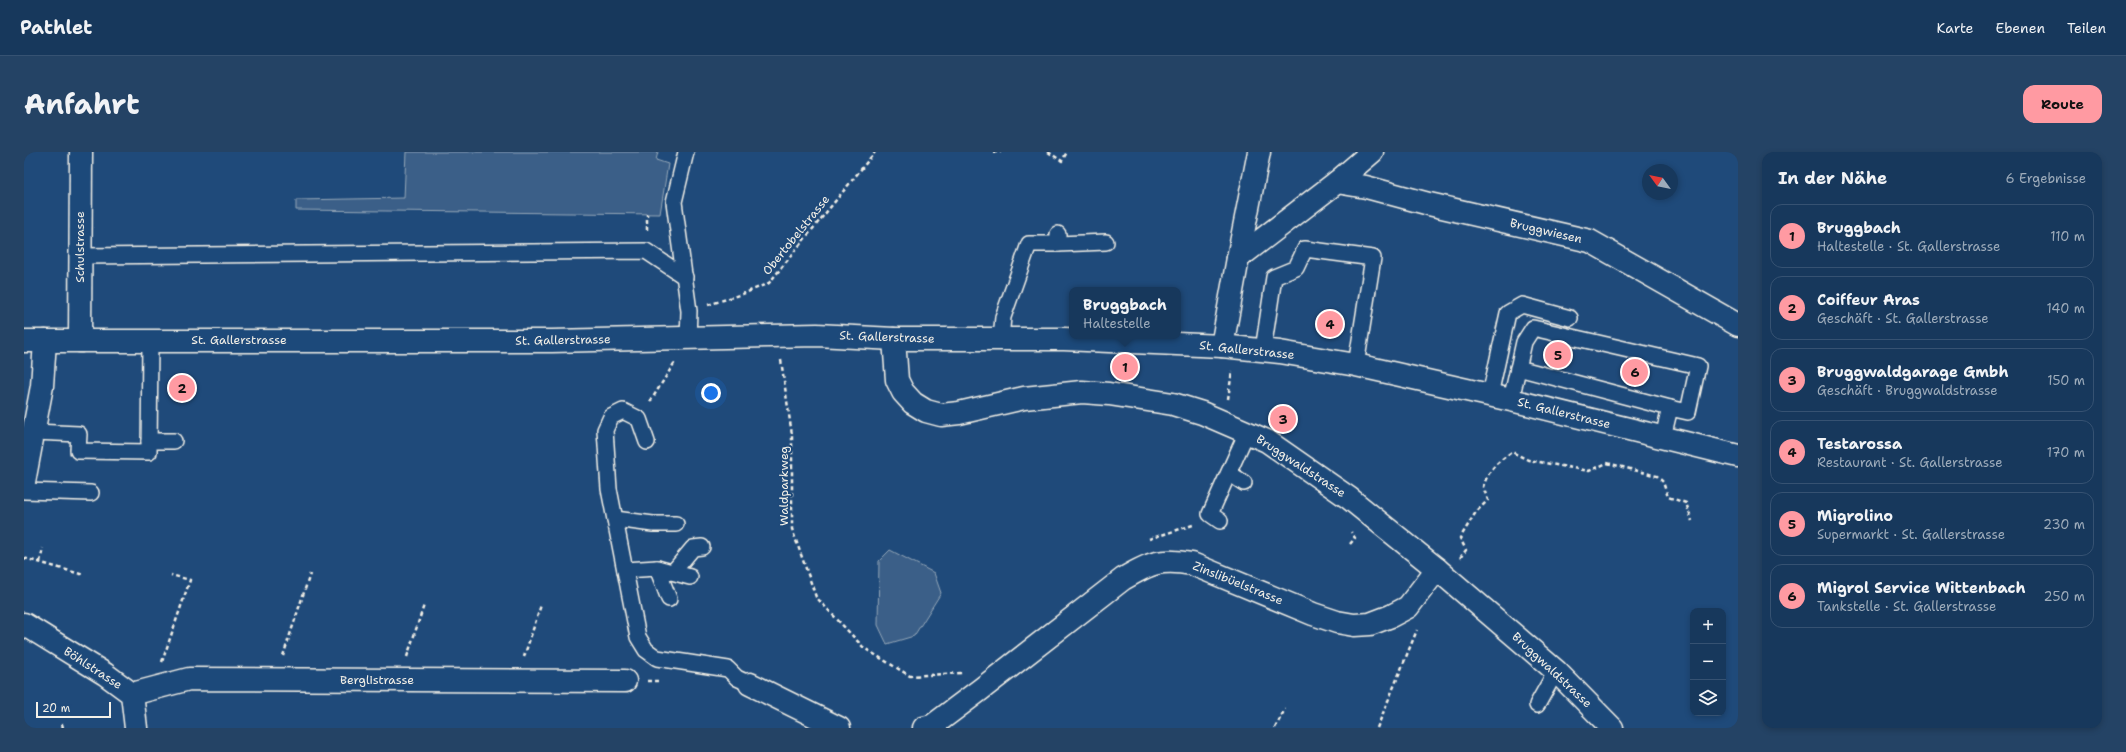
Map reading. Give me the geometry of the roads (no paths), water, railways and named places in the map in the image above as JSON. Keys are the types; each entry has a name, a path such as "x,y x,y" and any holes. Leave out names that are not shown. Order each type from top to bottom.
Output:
{"street":[{"name":"Schulstrasse","path":"80,341 81,152"},
{"path":"1222,346 1259,152"},
{"path":"1238,258 1337,182 1372,152"},
{"name":"Bruggwiesen","path":"1337,182 1366,187 1429,204 1590,241 1738,325"},
{"name":"St. Gallerstrasse","path":"34,341 552,341 817,335 894,339 1130,341 1222,346 1263,350 1356,365 1511,400 1738,456"},
{"name":"Bruggwaldstrasse","path":"894,339 897,380 903,392 913,403 926,411 941,415 959,413 1024,398 1082,392 1109,394 1173,404 1202,413 1217,421 1267,441 1327,482 1437,569 1556,672 1612,728"},
{"path":"24,482 42,386 34,341"},
{"name":"Zinslibüelstrasse","path":"924,728 932,726 1123,579 1148,564 1172,560 1192,564 1313,614 1337,622 1354,625 1370,624 1391,616 1408,607 1437,569"},
{"name":"Böhlstrasse","path":"24,624 105,674 132,694 136,728"},
{"name":"Berglistrasse","path":"132,694 189,679 625,681"},
{"path":"750,684 839,728"}],"lane":[{"path":"686,152 674,202 689,311 688,338"},
{"path":"1001,339 1003,317 1029,244 1058,239 1106,242"},
{"path":"1263,350 1274,277 1296,268 1305,249 1373,258 1356,365"},
{"path":"80,256 646,251 685,277"},
{"path":"1490,395 1508,313 1522,305 1570,318"},
{"path":"1511,400 1518,368 1524,342 1533,328 1698,366 1688,412 1518,368"},
{"path":"34,432 79,434 78,451 149,452 150,341"},
{"path":"1663,437 1670,408"},
{"path":"647,442 639,419 623,411 611,417 605,430 609,489 638,637 646,650 657,658 728,669 736,678 750,684"},
{"path":"1220,521 1210,514 1247,432"},
{"path":"149,441 174,441"},
{"path":"1229,473 1244,483"},
{"path":"24,491 91,492"},
{"path":"615,519 653,524 676,524"},
{"path":"673,572 693,548 702,547"},
{"path":"625,570 657,568 690,577"},
{"path":"657,568 669,599"},
{"path":"1537,705 1556,672"}],"place":[{"name":"Testarossa","path":"1330,324"},
{"name":"Migrolino","path":"1558,355"},
{"name":"Bruggbach","path":"1125,367"},
{"name":"Migrol Service Wittenbach","path":"1635,372"},
{"name":"Coiffeur Aras","path":"182,388"},
{"name":"Bruggwaldgarage Gmbh","path":"1283,419"}]}
